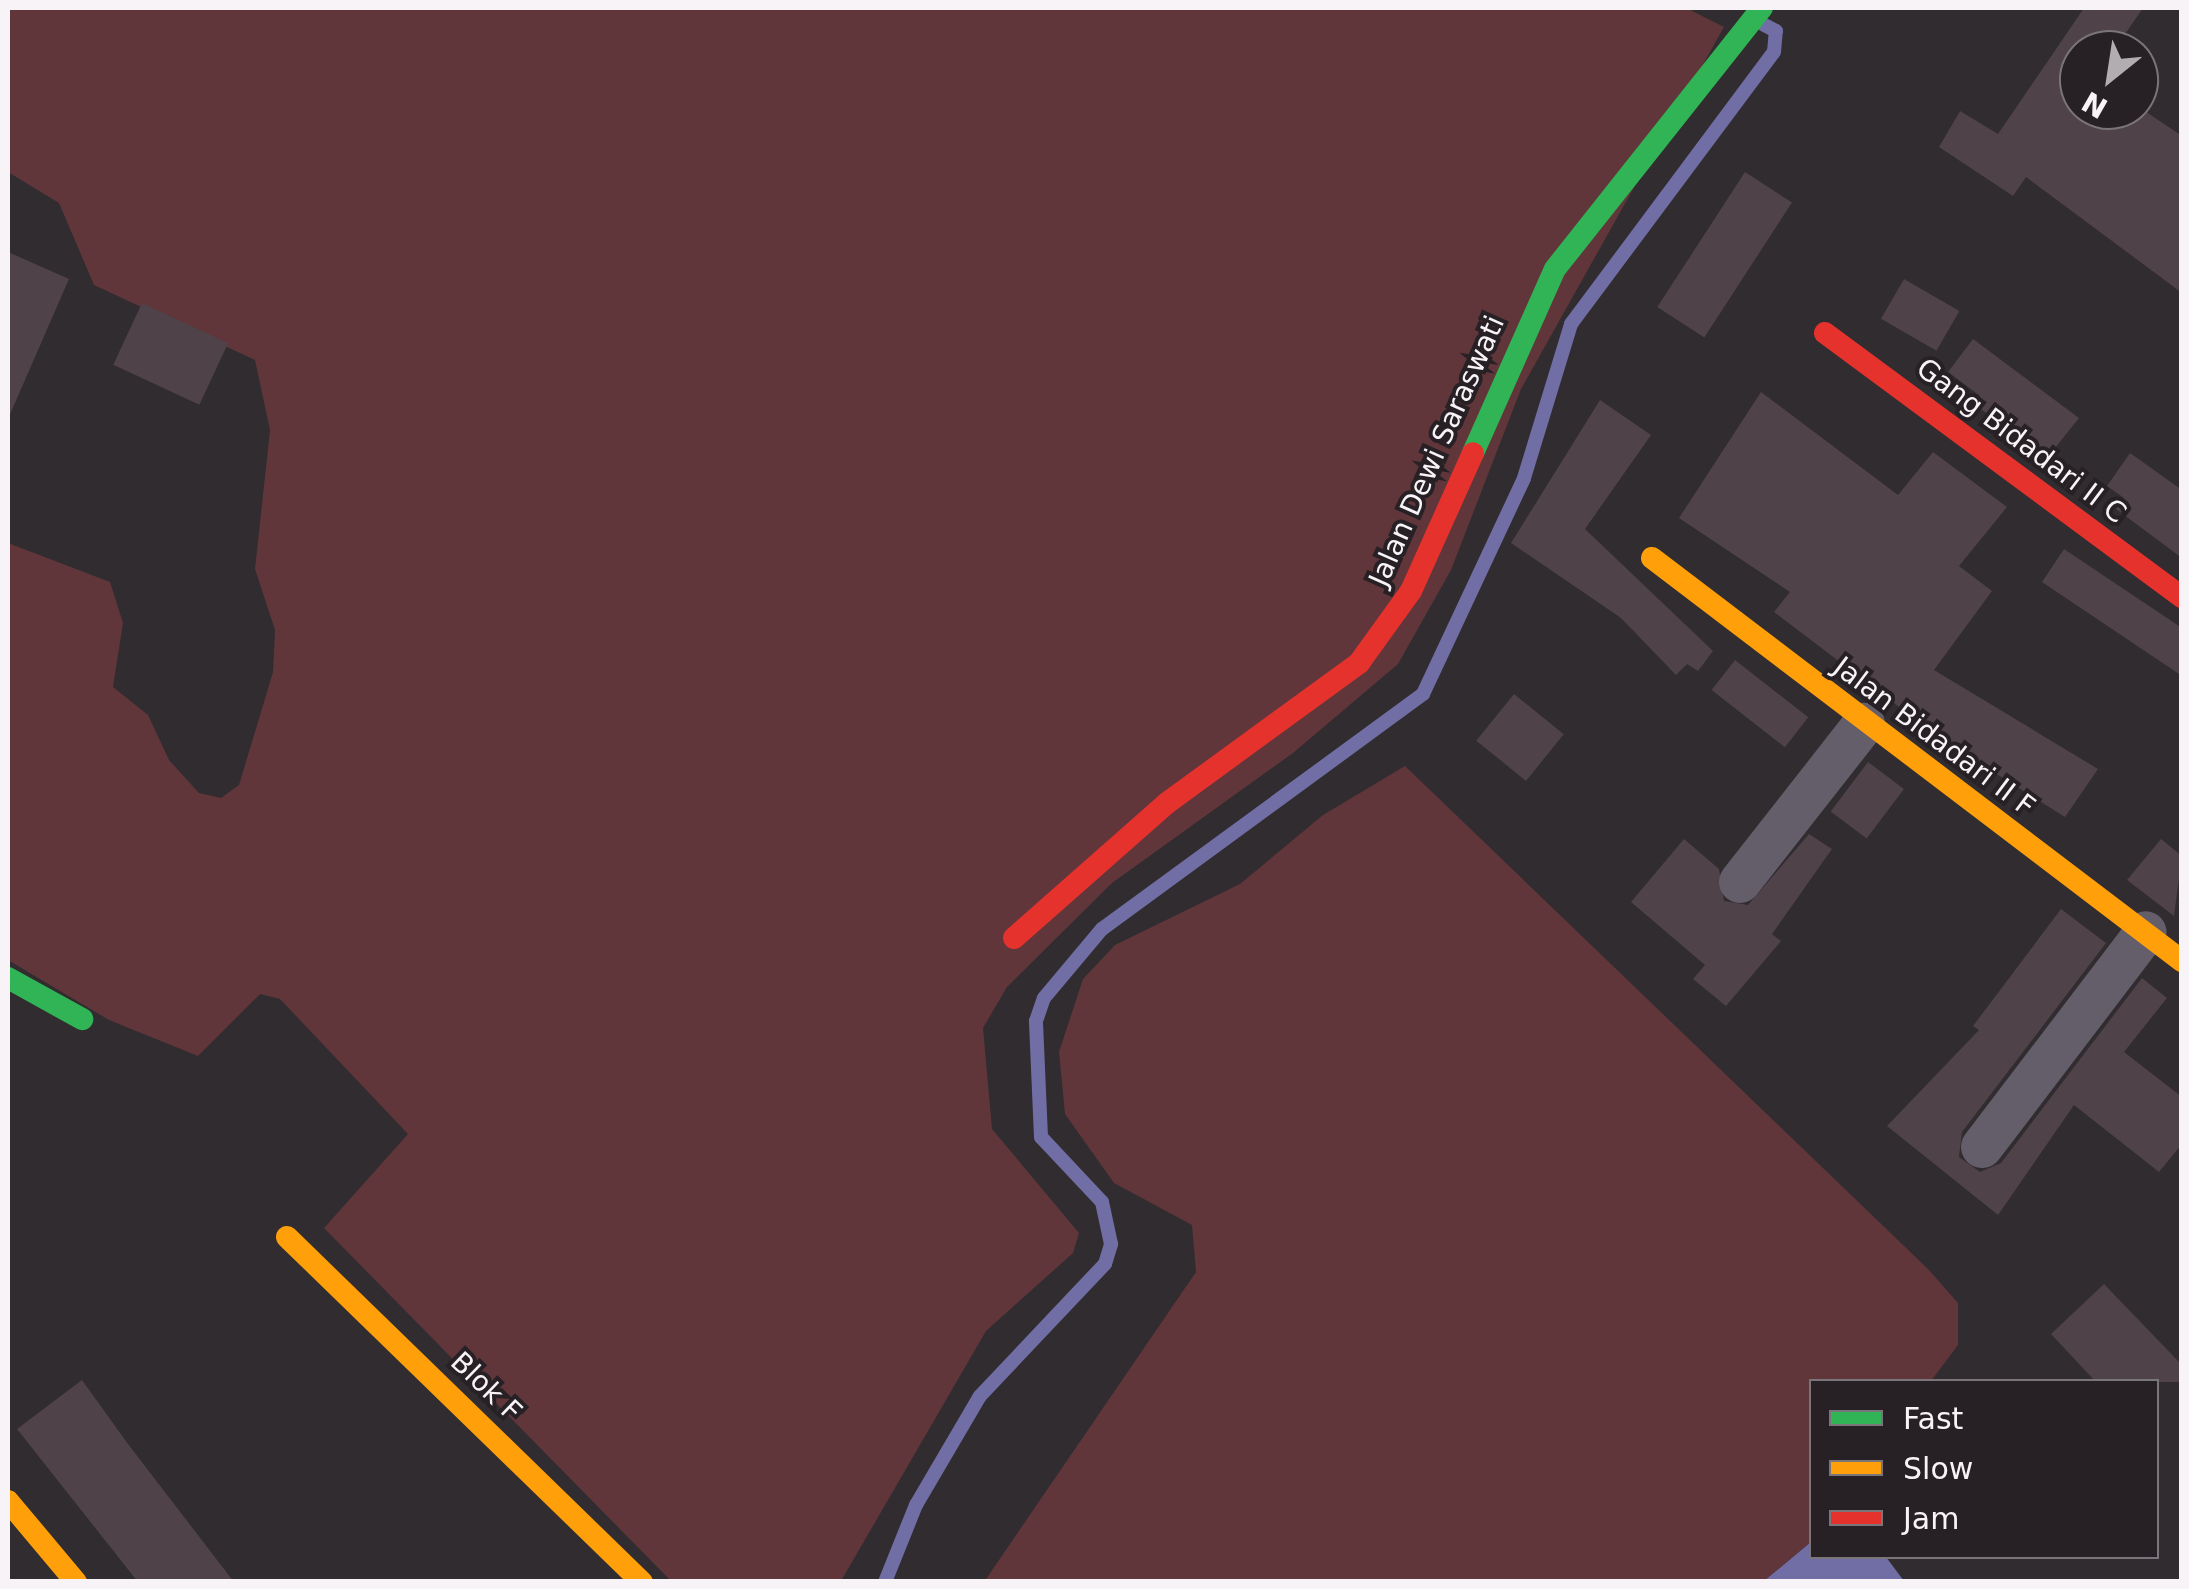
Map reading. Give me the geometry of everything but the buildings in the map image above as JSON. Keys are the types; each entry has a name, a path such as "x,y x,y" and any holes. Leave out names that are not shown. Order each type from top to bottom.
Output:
{"street":[{"name":"Jalan Dewi Saraswati","path":"1014,938 1168,803 1369,651 1410,591 1555,269 1762,8"},
{"name":"Gang Bidadari II C","path":"1824,333 2182,597"},
{"name":"Jalan Bidadari II F","path":"1652,558 1864,724 2182,961"},
{"path":"1740,882 1864,724"},
{"path":"1982,1147 2146,932"},
{"path":"8,978 82,1018"},
{"name":"Blok F","path":"287,1237 642,1582"},
{"path":"8,1501 76,1582"}],"shaded area":[{"path":"8,8 1686,8 1724,27 1521,389 1451,570 1398,664 1293,753 1112,883 1007,987 983,1028 992,1129 1079,1233 1073,1253 986,1331 841,1581 671,1581 324,1228 408,1134 280,999 260,994 198,1056 109,1020 8,960 8,543 110,582 123,623 113,687 148,715 169,760 199,793 221,798 239,785 273,672 275,630 255,569 270,430 255,360 94,285 59,203 8,172"},
{"path":"1405,766 1928,1269 1958,1303 1958,1345 1932,1379 1809,1379 1809,1544 1764,1581 984,1582 1196,1272 1192,1225 1114,1183 1065,1114 1059,1052 1083,979 1115,945 1240,884 1323,815"},
{"path":"1809,1544 1809,1559 1888,1559 1904,1581 1764,1581"}],"waterway":[{"path":"885,1582 916,1505 980,1396 1105,1264 1111,1244 1102,1202 1041,1137 1036,1021 1044,998 1102,929 1423,694 1524,478 1571,324 1774,52 1776,31 1764,25"}],"traffic: fast":[{"path":"1473,453 1555,269 1762,8"},
{"path":"8,978 82,1019"}],"traffic: slow":[{"path":"1652,558 2182,961"},
{"path":"287,1237 642,1582"},
{"path":"8,1501 76,1582"}],"traffic: jam":[{"path":"1825,333 2182,597"},
{"path":"1014,938 1167,803 1359,663 1411,591 1473,453"}]}
